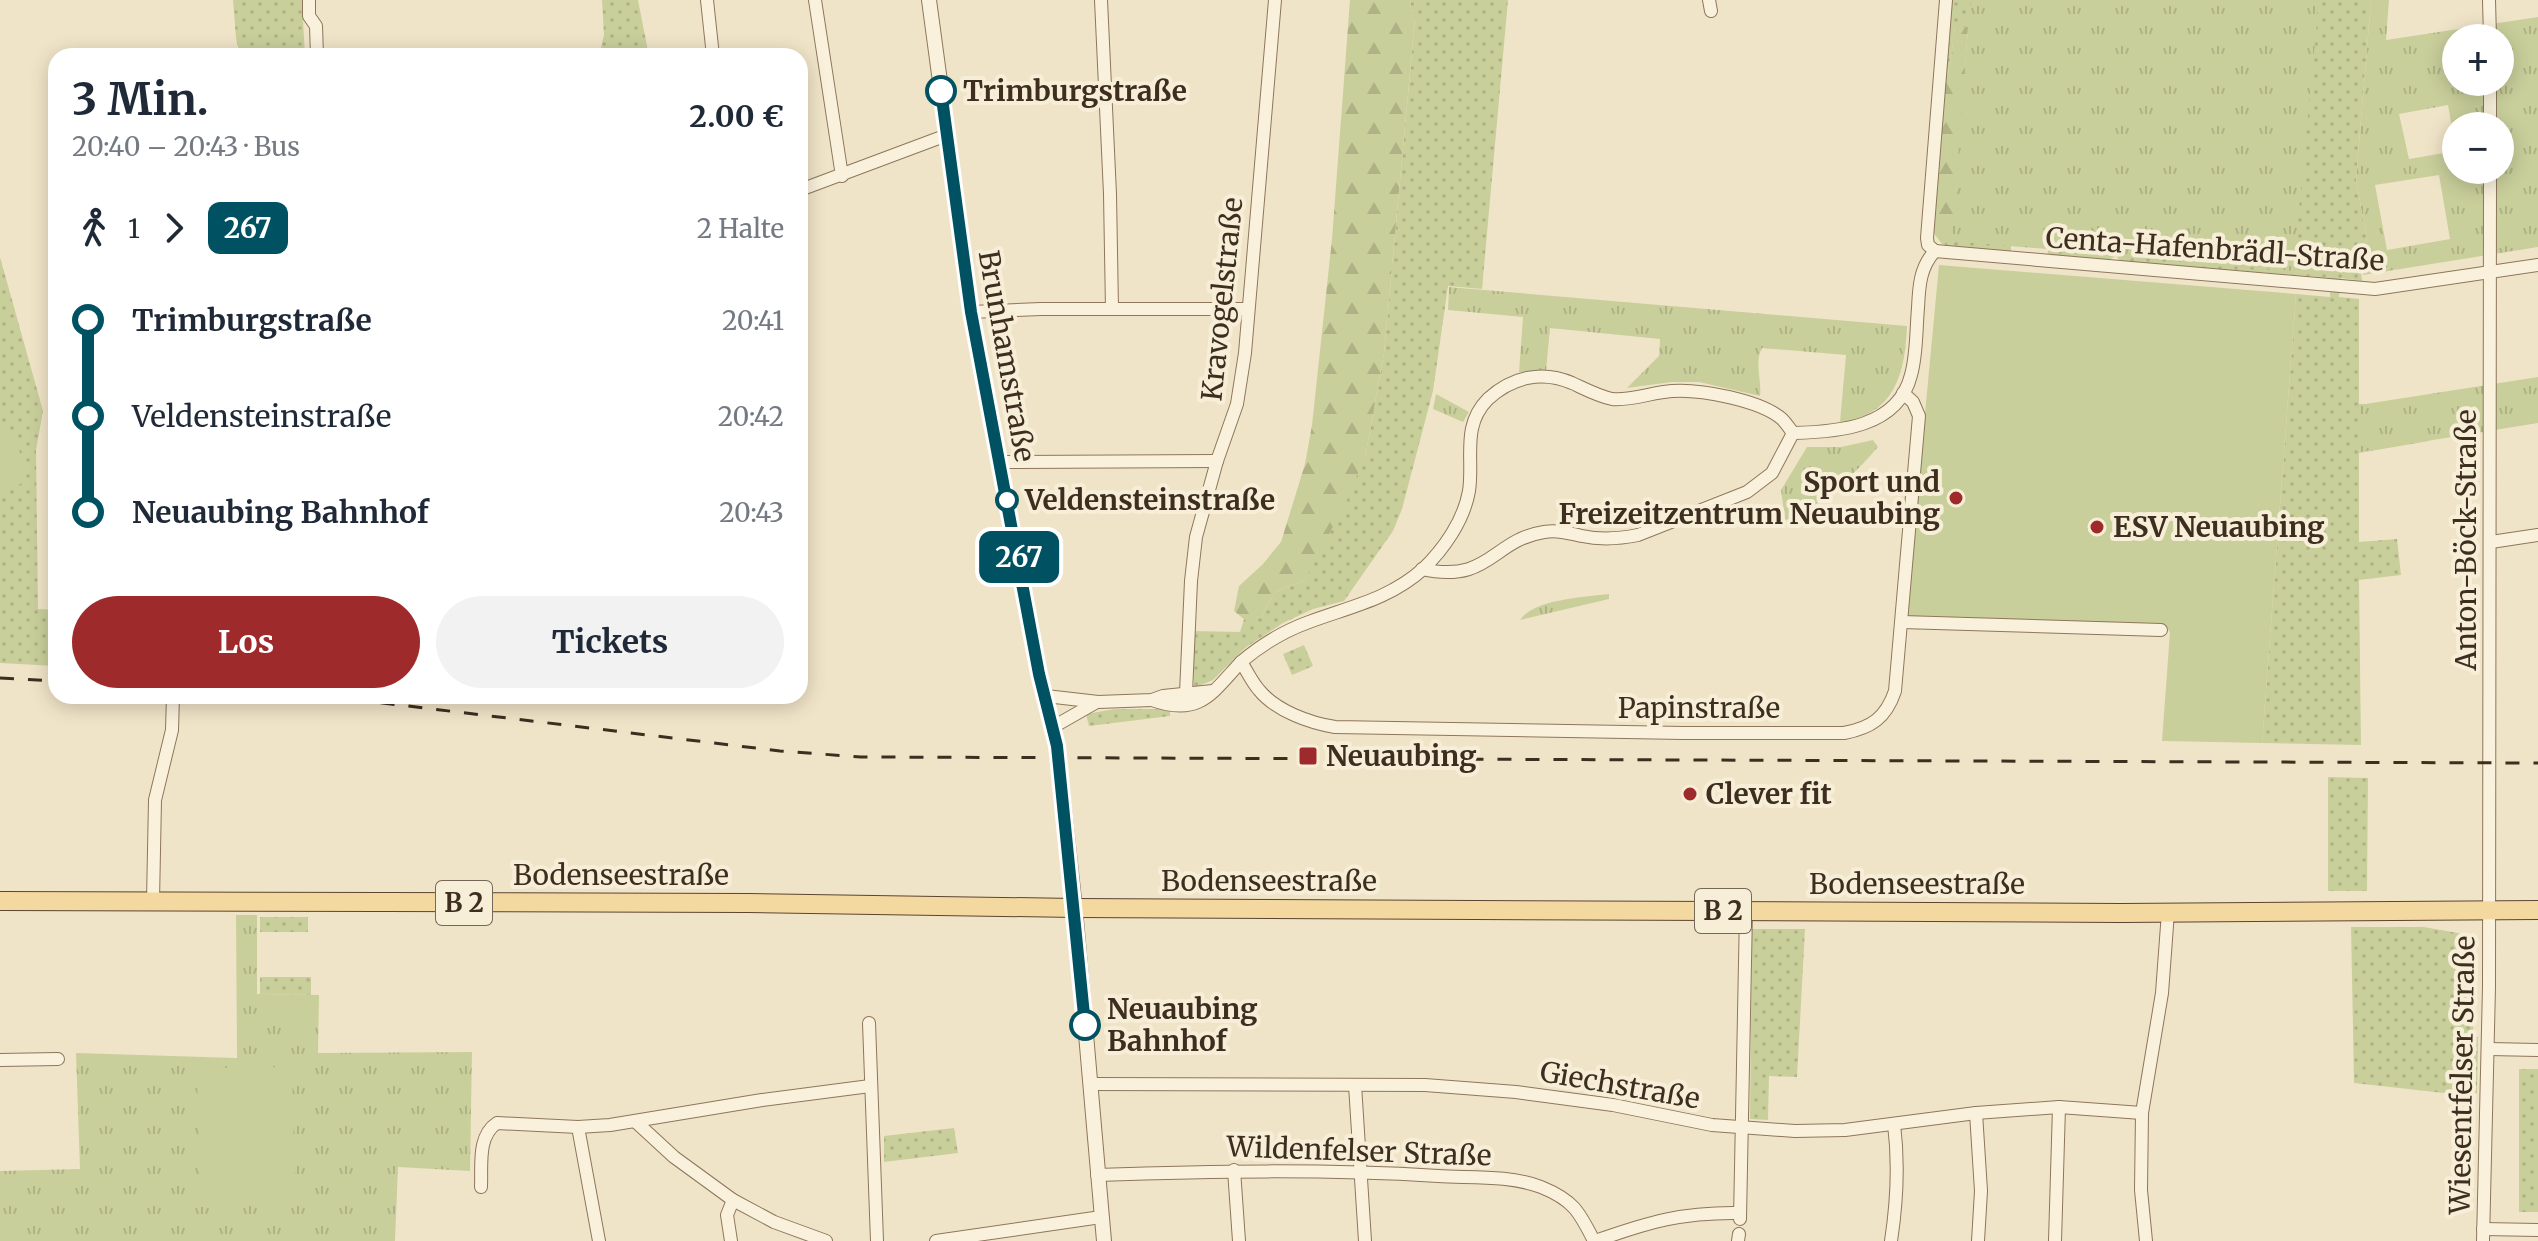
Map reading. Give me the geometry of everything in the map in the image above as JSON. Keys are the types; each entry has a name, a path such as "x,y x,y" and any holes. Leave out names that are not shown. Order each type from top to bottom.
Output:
{"main road":[{"name":"Bodenseestraße","path":"0,901 1746,911 2538,910"}],"street":[{"path":"309,0 309,16 316,26 317,48"},
{"path":"707,0 712,48"},
{"path":"815,0 842,176"},
{"name":"Brunhamstraße","path":"929,0 971,312 1039,674 1053,727 1075,908 1104,1241"},
{"path":"1101,0 1112,309"},
{"name":"Kravogelstraße","path":"1186,693 1196,537 1237,404 1245,353 1275,0"},
{"path":"1793,433 1859,427 1888,410 1903,393 1911,377 1920,278 1935,251 1928,245 1927,238 1946,0"},
{"path":"2489,0 2490,24"},
{"path":"808,187 947,135"},
{"name":"Anton-Böck-Straße","path":"2489,909 2490,184"},
{"name":"Centa-Hafenbrädl-Straße","path":"1935,251 2375,289 2538,265"},
{"path":"971,312 1248,309"},
{"path":"1152,700 1163,704 1206,700 1241,662 1260,647 1305,624 1388,594 1422,569 1452,533 1466,503 1469,443 1474,418 1487,401 1517,380 1546,375 1613,399 1697,391 1767,410 1782,419 1793,433"},
{"name":"Papinstraße","path":"1241,662 1260,692 1278,705 1301,718 1335,727 1844,733 1875,724 1895,691 1902,622 1919,416 1913,402 1903,393"},
{"path":"1422,569 1437,573 1467,571 1481,566 1531,535 1548,531 1603,539 1638,535 1747,492 1772,473 1793,433"},
{"path":"998,462 1217,461"},
{"path":"2491,542 2538,535"},
{"path":"1902,622 2161,630"},
{"path":"1046,696 1098,702 1152,700 1216,690"},
{"path":"1053,727 1098,702"},
{"path":"153,901 155,800 172,730 173,704"},
{"name":"Wiesentfelser Straße","path":"2483,1235 2489,1049 2489,909"},
{"path":"1595,1241 1653,1220 1707,1212 1740,1216 1746,911"},
{"path":"2146,1241 2141,1190 2142,1113 2162,993 2168,912"},
{"path":"869,1023 877,1241"},
{"path":"2489,1049 2538,1050"},
{"path":"0,1060 58,1059"},
{"name":"Giechstraße","path":"1090,1084 1425,1085 1516,1092 1613,1105 1742,1128 1845,1130 1976,1113 2059,1107 2142,1113"},
{"path":"1355,1085 1365,1241"},
{"path":"481,1187 484,1141 491,1127 497,1123 578,1127 636,1122 762,1100 870,1086"},
{"path":"2055,1241 2059,1107"},
{"path":"1976,1113 1981,1191 1978,1241"},
{"path":"636,1122 674,1157 733,1200 774,1222 826,1241"},
{"path":"1891,1241 1898,1155 1894,1124"},
{"path":"578,1127 599,1241"},
{"path":"1234,1170 1239,1241"},
{"name":"Wildenfelser Straße","path":"1097,1175 1234,1170 1360,1171 1510,1180 1537,1185 1578,1209 1595,1241"},
{"path":"731,1241 727,1215 733,1200"},
{"path":"936,1241 990,1237 1101,1217"},
{"path":"2483,1235 2538,1230"}],"green space":[{"path":"233,0 302,0 305,48 238,48"},
{"path":"602,0 638,0 647,48 601,48 604,35"},
{"path":"1350,0 1410,0 1412,17 1415,18 1384,353 1366,453 1348,498 1305,580 1275,592 1261,617 1245,620 1234,611 1239,586 1281,542 1305,464 1312,425 1332,239"},
{"path":"1410,0 1508,0 1482,289 1448,286 1433,391 1402,509 1393,531 1344,601 1313,609 1283,623 1245,648 1213,680 1194,688 1194,631 1240,632 1244,619 1261,617 1275,592 1305,580 1366,453 1384,353 1415,19"},
{"path":"1952,0 2371,0 2356,179 2367,241 2358,244 2362,281 2341,278 2339,297 2359,299 2359,404 2367,404 2429,441 2359,453 2359,542 2397,539 2401,575 2359,580 2361,745 2262,743 2296,294 2330,297 2331,278 2120,261 2120,253 2109,260 2047,255 2049,248 2011,245 2011,252 1950,246 1955,240 1952,229 1968,28 1955,27 1945,81"},
{"path":"1971,0 2319,0 2293,271 2128,256 2119,260 2116,255 1951,241"},
{"path":"2371,0 2389,0 2386,40 2442,32 2442,96 2514,96 2514,24 2492,24 2538,17 2538,247 2363,275 2357,243 2367,241 2356,179","holes":["2439,175 2450,239 2387,250 2375,185"]},
{"path":"1955,26 1968,27 1965,68 1967,219 1952,229 1955,240 1950,246 1942,244 1933,232 1945,81"},
{"path":"0,257 43,411 36,450 38,609 48,610 48,666 0,663"},
{"name":"ESV Neuaubing","path":"1939,265 2296,294 2262,743 2162,741 2170,632 2165,626 1905,626"},
{"path":"1449,287 1907,326 1906,344 1899,376 1885,401 1859,418 1840,422 1846,355 1762,348 1759,360 1760,396 1699,382 1627,388 1659,356 1660,339 1550,328 1546,371 1519,372 1523,317 1448,310"},
{"path":"2538,377 2538,423 2359,452 2359,405"},
{"path":"1436,394 1469,412 1463,422 1433,409"},
{"path":"0,429 16,445 25,468 24,482 11,489 0,488"},
{"path":"1873,440 1878,447 1856,470 1786,526 1781,490 1807,447 1841,447"},
{"path":"1609,594 1609,599 1520,620 1548,603"},
{"path":"1304,645 1313,666 1292,675 1283,654"},
{"path":"1115,709 1170,709 1170,716 1089,726 1086,714"},
{"path":"2328,777 2368,778 2367,891 2328,891"},
{"path":"236,915 257,915 257,994 319,995 318,1053 472,1052 470,1171 398,1167 395,1241 0,1241 0,1171 80,1169 76,1053 237,1058"},
{"path":"260,917 308,917 308,932 260,932"},
{"path":"2351,927 2424,927 2469,935 2474,939 2473,1036 2478,1037 2477,1093 2462,1095 2354,1083"},
{"path":"1752,929 1805,929 1797,1077 1769,1076 1768,1120 1750,1119"},
{"path":"260,977 311,977 311,995 260,994"},
{"path":"306,997 306,1018 275,1018 275,998"},
{"path":"292,1067 295,1205 200,1207 197,1068"},
{"path":"2519,1069 2538,1069 2538,1212 2519,1212"},
{"path":"954,1128 958,1153 884,1162 884,1136"}],"railway":[{"path":"0,678 48,681"},
{"path":"391,704 780,751 861,757 2538,763"}],"bus line":[{"name":"267","path":"941,91 971,312 1039,674 1057,746 1085,1025"}],"place":[{"name":"Trimburgstraße","path":"941,91"},
{"name":"Sport und Freizeitzentrum Neuaubing","path":"1956,498"},
{"name":"Veldensteinstraße","path":"1007,500"},
{"name":"ESV Neuaubing","path":"2097,527"},
{"name":"Neuaubing","path":"1308,756"},
{"name":"Clever fit","path":"1690,794"},
{"name":"Neuaubing Bahnhof","path":"1085,1025"}]}
